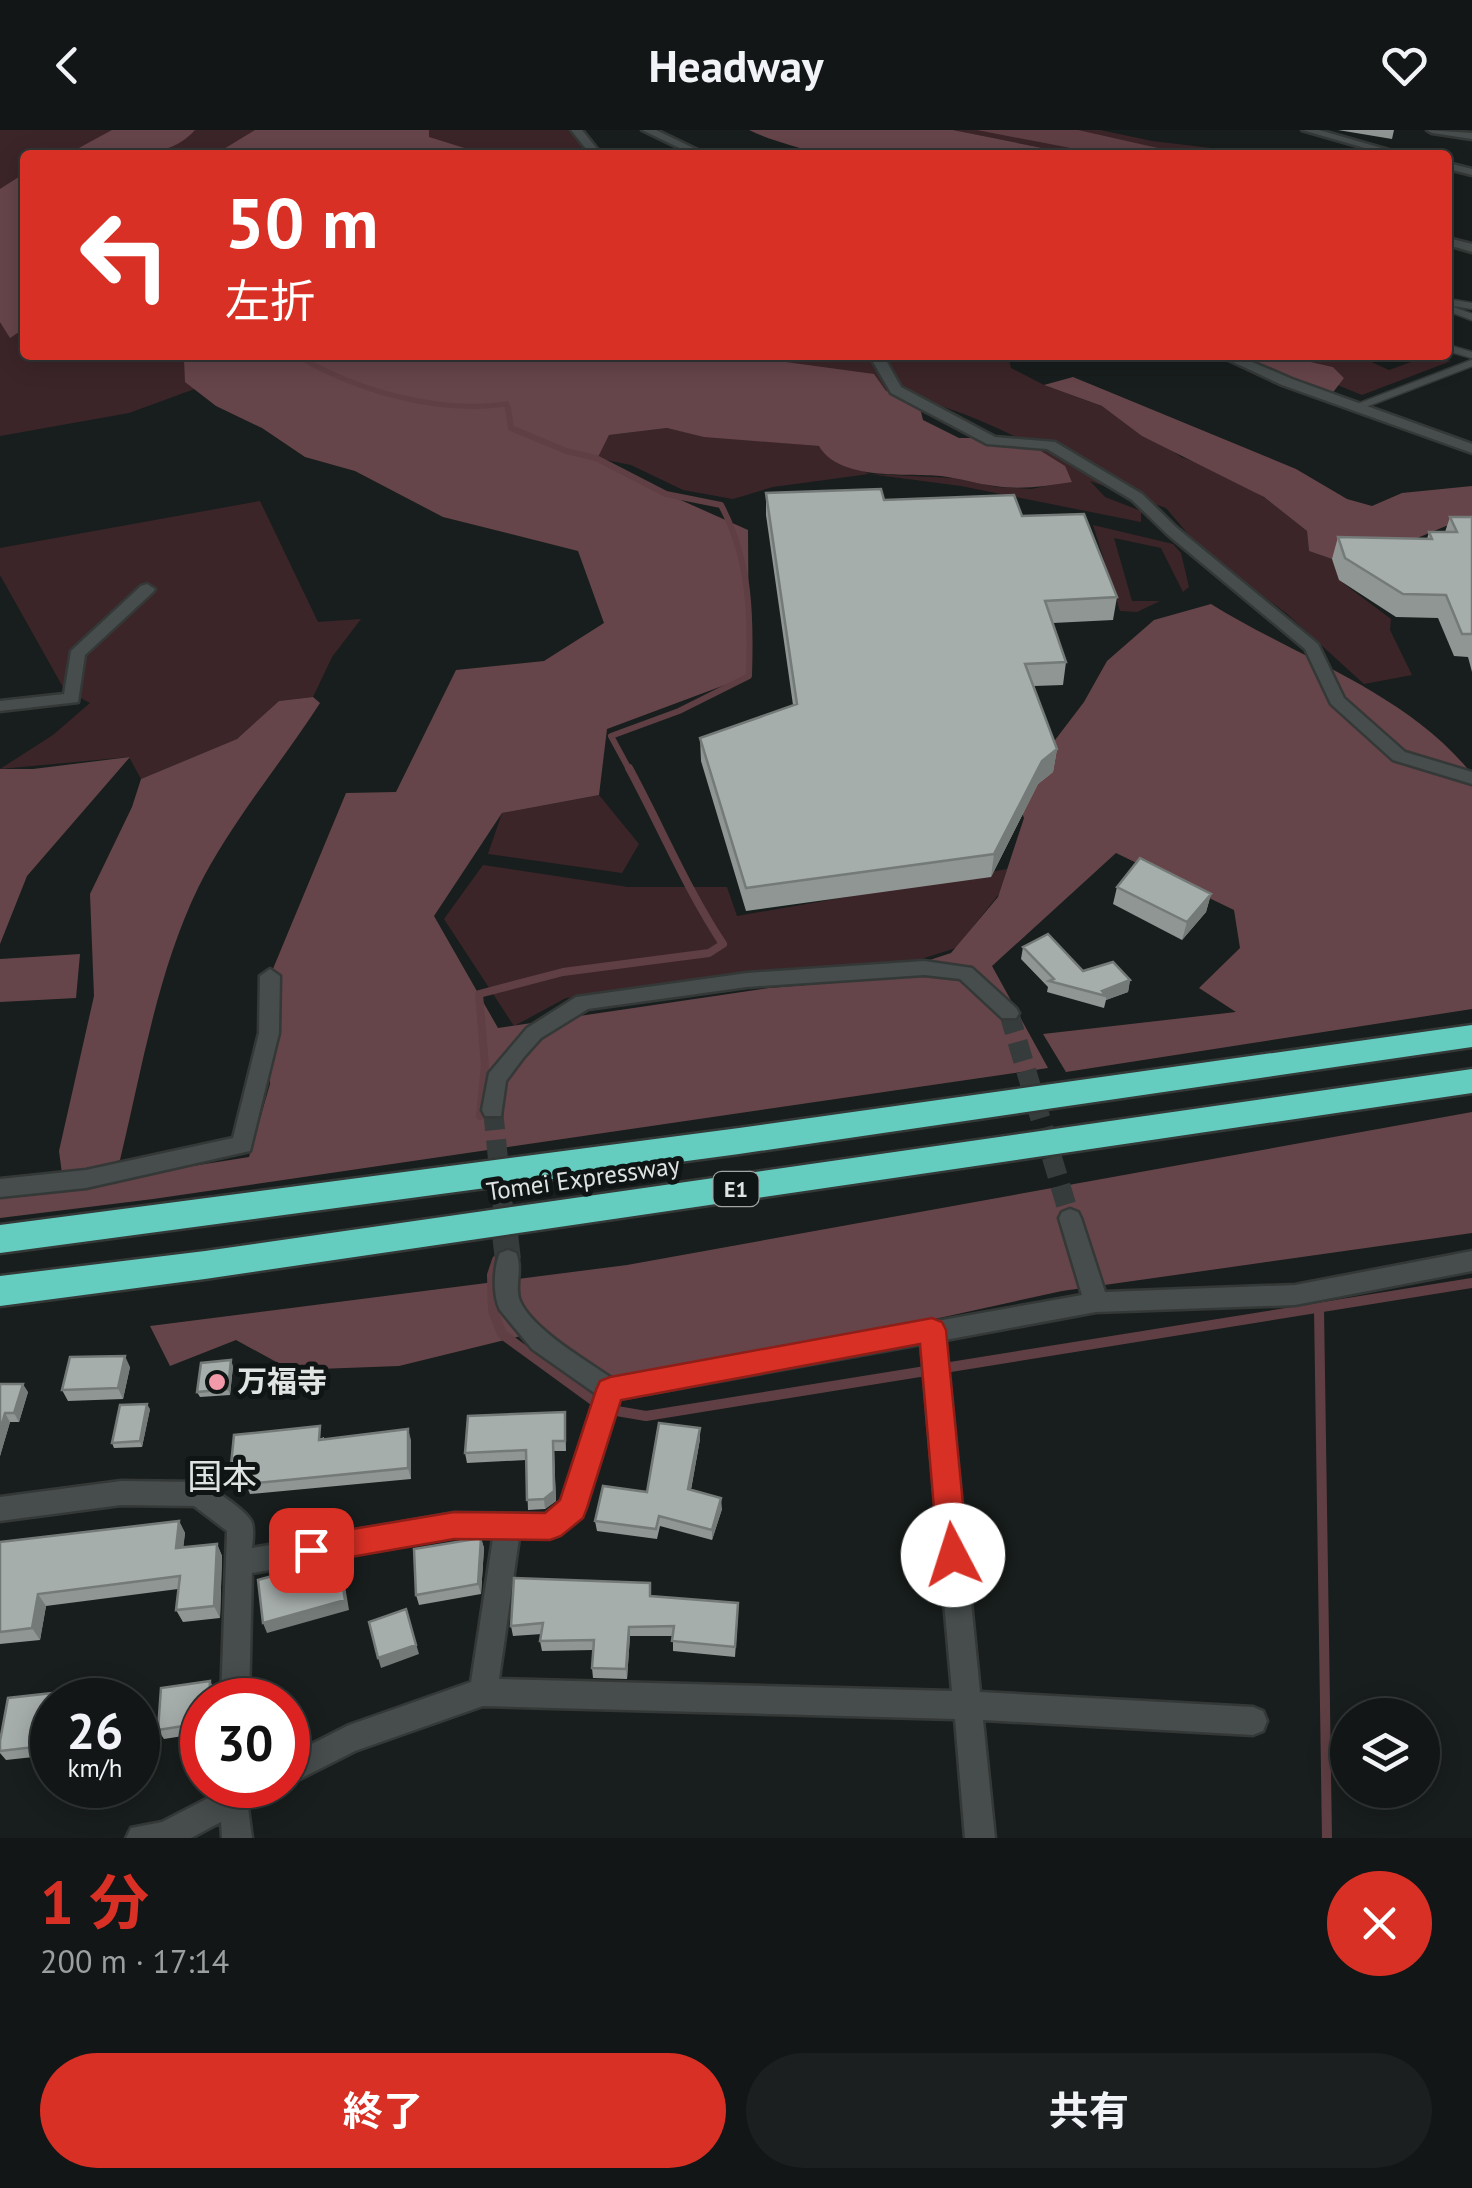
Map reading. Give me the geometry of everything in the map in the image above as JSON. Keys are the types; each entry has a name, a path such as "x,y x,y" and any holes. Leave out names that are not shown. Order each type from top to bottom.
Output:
{"highway":[{"name":"Tomei Expressway","path":"0,1238 740,1141 1472,1036"},
{"name":"Tomei Expressway","path":"0,1291 302,1251 1472,1081"}],"street":[{"path":"576,130 593,150"},
{"path":"647,130 692,150"},
{"path":"1307,130 1381,150"},
{"path":"1319,130 1340,140"},
{"path":"1432,130 1472,136"},
{"path":"1452,168 1472,173"},
{"path":"879,360 896,390 992,440 1050,445 1137,497 1172,531 1312,647 1337,700 1399,756 1472,778"},
{"path":"1236,360 1472,448"},
{"path":"0,706 72,698 76,654 148,589"},
{"path":"493,1110 496,1079 517,1052 534,1032 583,1002 747,980 924,968 965,973 1008,1014"},
{"path":"0,1188 86,1179 242,1146 269,1033 270,976"},
{"path":"1070,1218 1096,1302"},
{"path":"508,1260 508,1303 540,1342 610,1390 1096,1302 1295,1295 1472,1261"},
{"path":"932,1330 980,1838"},
{"path":"239,1562 454,1526 550,1526 572,1508 610,1390"},
{"path":"0,1509 121,1493 199,1494 240,1525 236,1678"},
{"path":"483,1692 508,1524"},
{"path":"310,1760 349,1739 483,1692 967,1704 1253,1721"},
{"path":"142,1838 165,1836 209,1808"},
{"path":"234,1808 237,1838"}],"lane":[{"path":"1360,406 1472,363"}],"shaded area":[{"path":"0,130 580,130 583,150 20,150 20,360 315,360 211,383 129,413 0,436"},
{"path":"112,130 195,130 183,141 162,150 75,150"},
{"path":"255,130 429,130 429,137 471,150 222,150"},
{"path":"749,130 953,130 1052,150 804,150"},
{"path":"953,130 1100,130 1228,150 1052,150"},
{"path":"977,130 1078,130 1167,150 1081,150"},
{"path":"20,176 20,331 10,338 0,322 0,189"},
{"path":"184,360 772,360 874,374 886,391 918,400 923,420 959,438 1020,438 1065,466 1072,482 1005,487 941,476 857,470 829,457 819,446 704,437 667,428 609,435 597,459 748,530 749,676 607,729 599,795 502,813 434,916 498,1028 769,988 869,980 951,953 998,897 1024,818 1014,794 1084,702 1107,661 1154,620 1211,604 1383,698 1416,720 1472,774 1472,1009 1066,1072 1043,1034 1236,1012 1199,988 1240,948 1234,910 1116,853 992,966 1048,1068 0,1218 0,1193 249,1157 270,1084 270,976 346,793 396,792 456,670 544,661 604,623 578,551 443,517 355,471 305,457 262,428 216,406 185,382"},
{"path":"672,360 1009,360 1011,368 1044,385 1118,412 1181,457 1225,473 1268,500 1307,531 1309,551 1332,559 1343,583 1391,619 1390,630 1412,675 1364,684 1286,613 1204,553 1166,508 1090,481 1105,497 1141,511 1141,522 961,486 869,474 954,478 1031,489 1072,481 1045,454 975,418 911,397"},
{"path":"1246,360 1312,360 1333,367 1344,378 1331,395"},
{"path":"1367,360 1389,370 1416,360 1451,361 1362,395 1335,384 1344,378 1333,367 1311,362"},
{"path":"1073,377 1296,469 1347,499 1372,506 1402,493 1472,486 1472,527 1446,526 1403,544 1332,559 1309,551 1307,531 1264,497 1142,436 1102,406 1044,385"},
{"path":"667,428 704,436 819,446 869,474 773,487 733,499 683,490 631,465 596,458 609,435"},
{"path":"260,501 318,622 361,619 332,657 313,697 279,701 237,739 141,779 129,757 0,769 53,735 90,703 64,689 0,575 0,548"},
{"path":"1093,525 1173,544 1181,553 1189,587 1183,592 1161,548 1114,538 1132,601 1160,601 1137,612 1120,611"},
{"path":"313,697 320,703 225,840 184,920 152,1022 120,1160 63,1181 59,1151 94,996 90,894 132,807 141,779 237,739 279,701"},
{"path":"130,757 27,876 0,944 0,769 33,769"},
{"path":"599,795 639,844 622,873 488,854 502,813"},
{"path":"483,865 628,887 727,887 737,916 1007,869 999,894 956,948 886,970 566,998 514,1026 444,919"},
{"path":"80,954 76,998 0,1002 0,959"},
{"path":"1472,1112 1472,1233 1062,1291 610,1390 537,1332 399,1366 291,1370 236,1340 170,1366 150,1326 627,1265"}],"building":[{"path":"881,489 884,500 1014,495 1022,516 1084,514 1117,597 1045,601 1066,662 1025,664 1057,749 1042,761 994,854 746,888 700,738 797,704 766,493"},
{"path":"1450,517 1472,517 1472,634 1462,634 1446,595 1403,594 1345,558 1338,537 1432,539 1429,532 1457,532"},
{"path":"1140,858 1211,894 1187,922 1117,887"},
{"path":"1048,934 1083,971 1113,962 1130,980 1102,991 1106,996 1049,981 1054,979 1023,947"},
{"path":"125,1356 118,1388 62,1390 70,1357"},
{"name":"万福寺","path":"231,1360 228,1389 197,1392 201,1363"},
{"path":"0,1384 23,1384 14,1413 5,1413 0,1431"},
{"path":"147,1404 140,1441 112,1443 120,1405"},
{"path":"565,1412 565,1441 553,1441 554,1491 544,1499 527,1500 526,1450 465,1453 468,1416"},
{"path":"659,1423 700,1428 688,1489 721,1498 712,1530 659,1516 656,1529 595,1521 603,1486 647,1492"},
{"path":"320,1426 319,1440 408,1429 408,1468 246,1484 244,1474 230,1475 234,1435"},
{"path":"179,1521 176,1548 217,1544 214,1606 176,1610 180,1576 38,1594 32,1628 0,1632 0,1542"},
{"path":"481,1538 478,1584 416,1595 414,1549"},
{"path":"338,1558 345,1600 263,1623 258,1580"},
{"path":"514,1578 650,1583 650,1596 738,1603 735,1647 672,1641 674,1626 629,1627 626,1669 592,1668 594,1640 540,1641 543,1623 511,1626"},
{"path":"406,1609 416,1645 378,1658 369,1622"},
{"path":"180,1685 180,1726 160,1730 161,1688"},
{"path":"30,1696 30,1748 0,1751 8,1698"}],"waterway":[{"path":"305,360 398,397 453,406 507,404 508,410"},
{"path":"508,408 511,428 566,451 596,458 666,494 721,505 738,546 749,610 749,676 679,711 611,736 630,771"},
{"path":"480,1116 485,1065 479,994 563,972 709,953 723,944 629,768"},
{"path":"497,1260 492,1275 493,1311 502,1334 605,1409 646,1416 1472,1283"},
{"path":"1319,1308 1327,1838"}],"tunnel":[{"path":"1009,1013 1070,1218"},
{"path":"493,1110 506,1237"},
{"path":"505,1234 508,1260"}],"place":[{"name":"万福寺","path":"217,1382"}],"district":[{"name":"国本","path":"222,1477"}],"route":[{"path":"311,1550 454,1526 550,1526 572,1508 610,1390 710,1368 932,1330 953,1555"}]}
